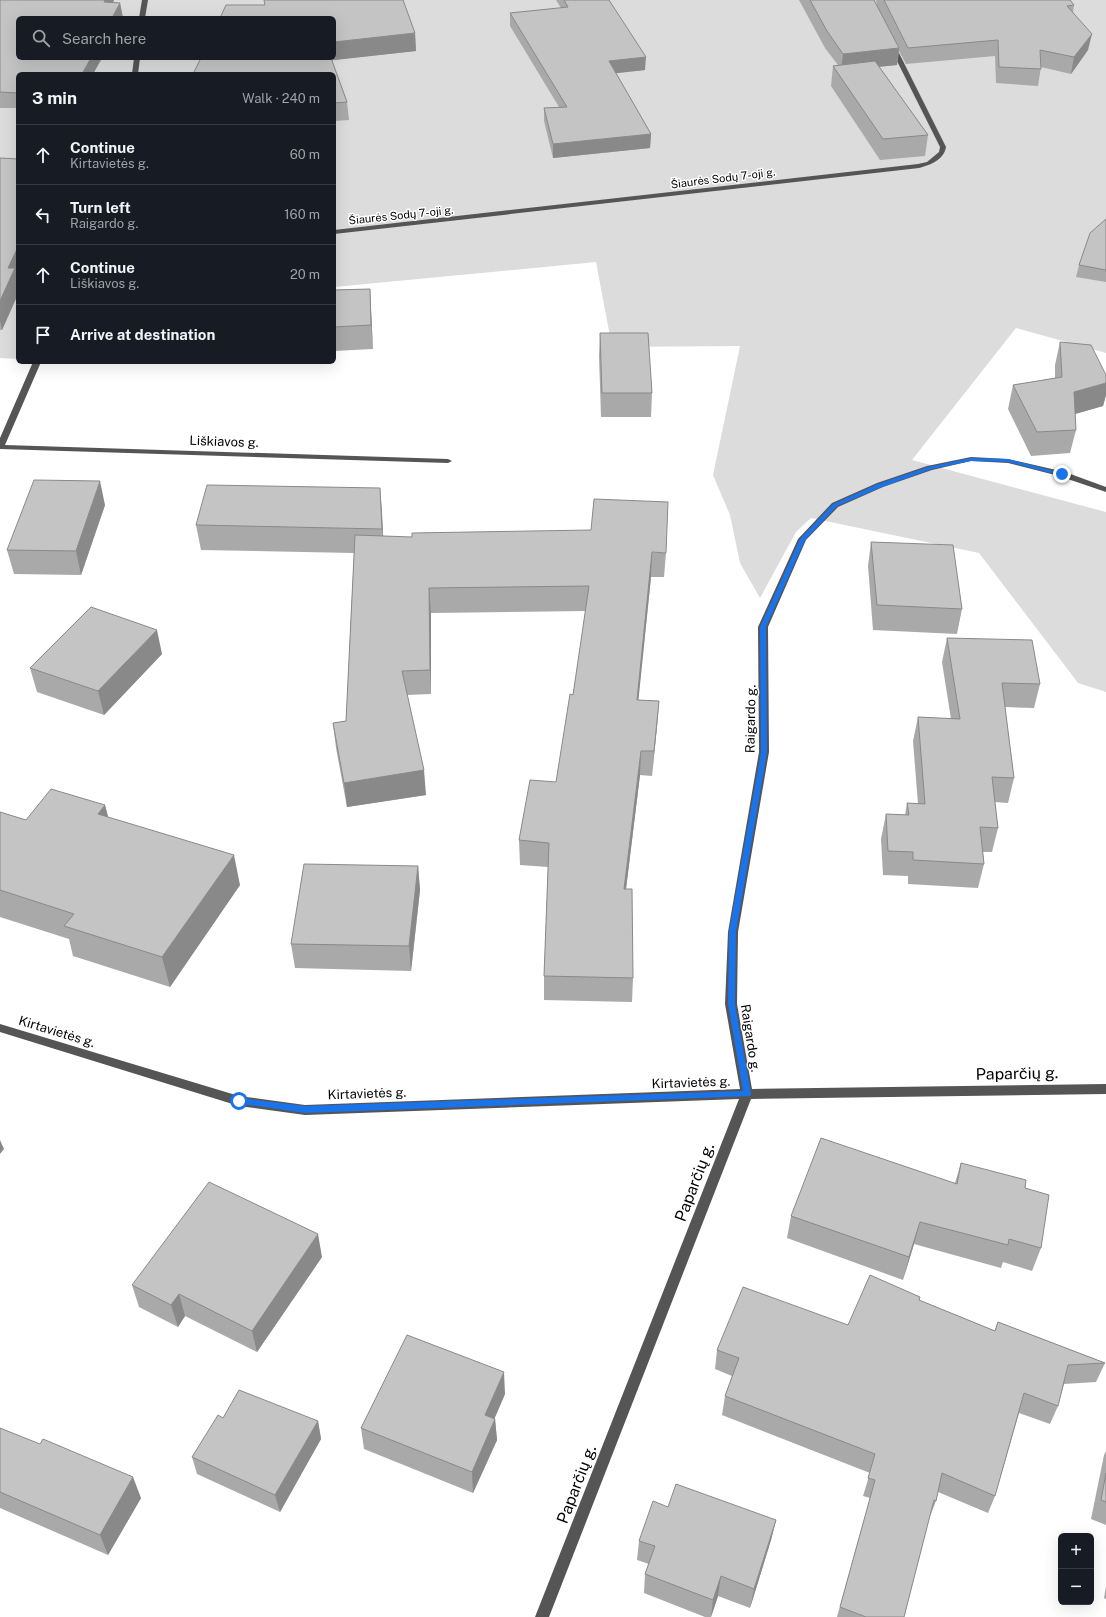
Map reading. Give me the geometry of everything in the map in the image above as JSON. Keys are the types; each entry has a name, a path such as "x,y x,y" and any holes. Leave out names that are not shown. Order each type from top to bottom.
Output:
{"street":[{"path":"142,16 145,0"},
{"name":"Šiaurės Sodų 7-oji g.","path":"336,232 919,166 929,163 942,153 943,147 888,38"},
{"path":"135,72 137,60"},
{"path":"0,447 36,364"},
{"name":"Liškiavos g.","path":"0,447 448,461"},
{"name":"Raigardo g.","path":"747,1094 731,1004 733,932 764,752 763,627 802,539 835,505 880,485 930,468 971,459 1008,461 1062,474 1106,490"},
{"name":"Kirtavietės g.","path":"0,1028 239,1101 305,1110 747,1094"},
{"name":"Paparčių g.","path":"542,1617 747,1094 1106,1089"}],"shaded area":[{"path":"0,0 1106,0 1106,353 1016,328 912,460 1106,512 1106,692 1078,683 979,553 811,518 796,532 760,598 740,563 730,515 713,475 740,346 612,347 596,262 336,287 336,72 16,72 16,359 0,358"}],"building":[{"path":"0,0 105,0 104,2 120,3 113,16 16,16 16,60 90,60 83,72 16,72 16,93 0,92"},
{"path":"264,0 403,0 415,33 336,42 336,16 221,16 226,5 265,5"},
{"path":"564,0 609,0 646,57 609,61 651,134 553,144 544,108 567,107 510,13 568,7"},
{"path":"810,0 874,0 899,48 843,54 827,31"},
{"path":"884,0 1070,0 1074,5 1067,6 1092,34 1074,57 1040,50 1041,69 999,67 998,40 908,48"},
{"path":"200,60 332,60 347,102 336,103 336,72 194,72"},
{"path":"875,61 928,135 883,139 833,66"},
{"path":"0,158 16,159 16,251 8,268 15,268 0,301"},
{"path":"1106,219 1106,270 1079,265 1090,233"},
{"path":"370,289 371,325 336,327 336,290"},
{"path":"600,333 648,333 652,393 602,393"},
{"path":"1060,342 1091,345 1106,375 1106,383 1074,392 1076,430 1037,432 1013,385 1062,377"},
{"path":"34,480 100,481 76,551 7,550"},
{"path":"207,485 380,488 382,529 196,525"},
{"path":"594,499 668,502 666,553 652,552 637,700 659,701 654,751 641,751 624,889 632,889 633,978 544,976 549,843 519,840 530,780 556,782 570,694 573,695 589,586 429,588 430,670 402,671 424,770 344,783 333,723 346,721 355,535 412,537 412,533 591,530"},
{"path":"871,542 953,545 962,609 877,605"},
{"path":"91,607 157,630 98,691 30,668"},
{"path":"947,638 1032,640 1040,684 1002,683 1014,778 992,777 998,828 980,827 984,864 913,860 913,852 888,851 886,814 909,815 907,803 925,804 918,717 960,719"},
{"path":"51,789 105,805 98,814 234,855 162,957 64,926 74,914 0,890 0,812 26,820"},
{"path":"304,864 418,866 409,946 291,944"},
{"path":"821,1138 957,1184 961,1163 1026,1180 1025,1188 1049,1195 1041,1248 1009,1239 1008,1245 920,1222 909,1257 791,1216"},
{"path":"209,1182 318,1234 252,1331 179,1294 171,1305 132,1285"},
{"path":"870,1275 920,1297 919,1300 995,1331 998,1322 1105,1363 1068,1365 1058,1406 1024,1393 995,1496 942,1473 936,1501 934,1500 904,1617 866,1617 840,1607 875,1480 868,1478 875,1454 725,1396 739,1358 717,1350 743,1287 848,1325"},
{"path":"407,1335 504,1372 485,1415 495,1419 472,1472 361,1428"},
{"path":"239,1390 318,1421 275,1495 192,1457 218,1415 223,1418"},
{"path":"0,1428 40,1444 43,1439 133,1477 100,1535 0,1492"},
{"path":"1106,1473 1106,1502 1101,1500"},
{"path":"676,1484 776,1520 754,1589 721,1576 713,1600 645,1574 655,1546 639,1541 653,1501 668,1507"}],"route":[{"path":"239,1101 305,1110 747,1094 731,1004 733,932 764,752 763,627 802,539 835,505 880,485 930,468 971,459 1008,461 1062,474"}]}
